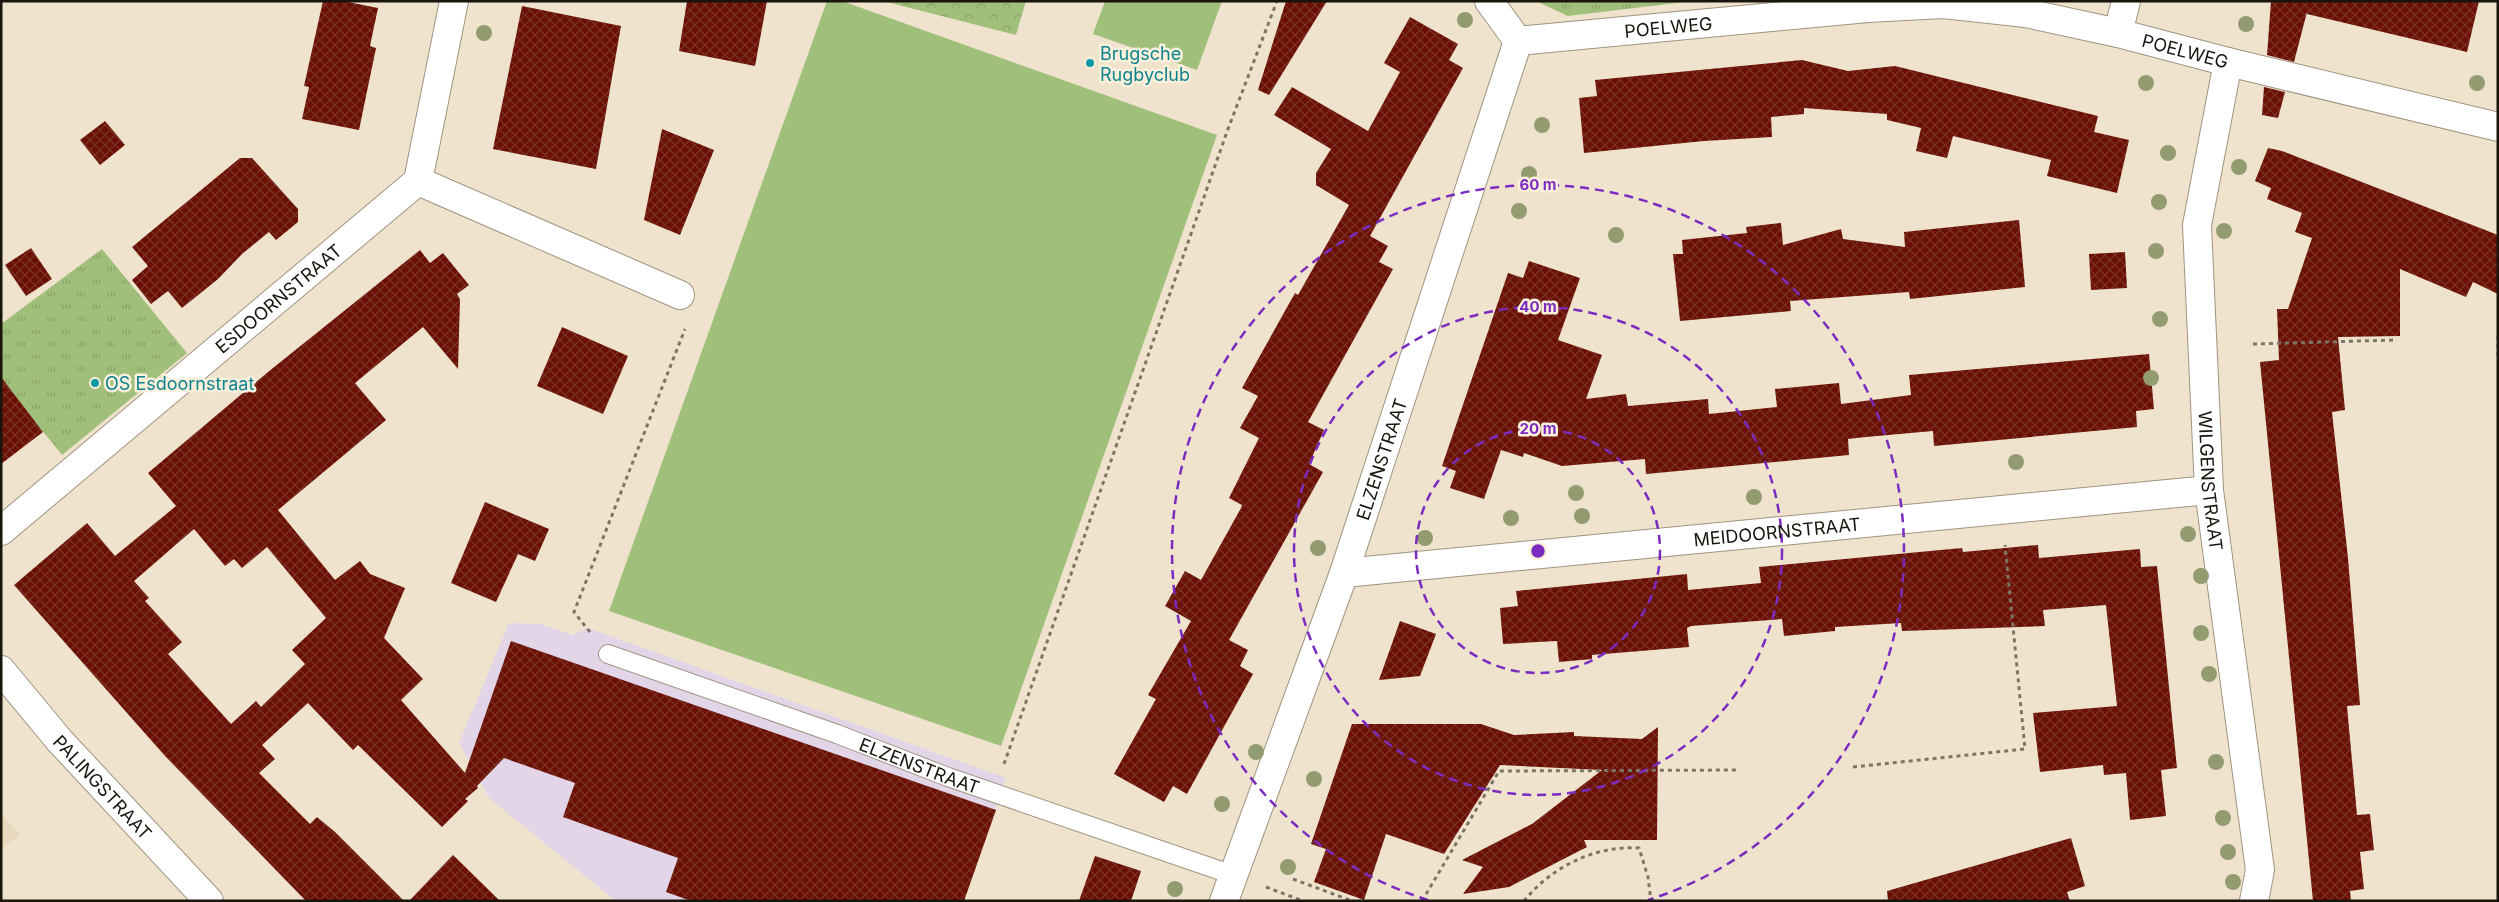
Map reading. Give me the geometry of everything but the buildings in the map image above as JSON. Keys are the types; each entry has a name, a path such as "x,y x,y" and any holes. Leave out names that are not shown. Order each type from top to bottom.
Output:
{"street":[{"path":"454,1 418,181 680,295"},
{"path":"1489,1 1518,41"},
{"path":"2118,33 2126,1"},
{"name":"POELWEG","path":"1518,41 1867,4 1943,4 2026,13 2118,33 2228,62 2498,127"},
{"name":"ELZENSTRAAT","path":"1224,901 1344,573 1518,41"},
{"name":"WILGENSTRAAT","path":"2228,62 2196,225 2209,490 2260,870 2254,901"},
{"name":"ESDOORNSTRAAT","path":"1,532 418,181"},
{"name":"MEIDOORNSTRAAT","path":"1344,573 2209,490"},
{"name":"PALINGSTRAAT","path":"1,670 59,740 209,901"}],"lane":[{"name":"ELZENSTRAAT","path":"608,654 819,728 994,793 1233,875"}],"path":[{"path":"994,793 1228,129 1277,1"},
{"path":"608,654 574,612 694,304 680,295"},
{"path":"2498,336 2498,357"},
{"path":"2252,344 2396,340"},
{"path":"1853,768 2025,749 2004,539"},
{"path":"1422,901 1499,771 1740,770"},
{"path":"1524,901 1533,890 1558,870 1590,854 1623,847 1639,848 1648,877 1651,901"},
{"path":"1293,879 1352,901"}],"shaded area":[{"path":"509,623 541,624 573,635 588,628 1006,778 964,901 616,901 489,798 459,743"},
{"path":"1,814 20,835 1,848"}],"green space":[{"path":"827,1 842,1 1217,135 1001,746 609,611"},
{"path":"883,1 1026,1 1016,35"},
{"path":"1105,1 1222,1 1197,70 1093,34"},
{"path":"1536,1 1693,1 1568,16"},
{"path":"102,249 187,353 62,455 1,380 1,324"}],"place":[{"name":"Brugsche Rugbyclub","path":"1090,63"},
{"name":"OS Esdoornstraat","path":"95,383"}]}
